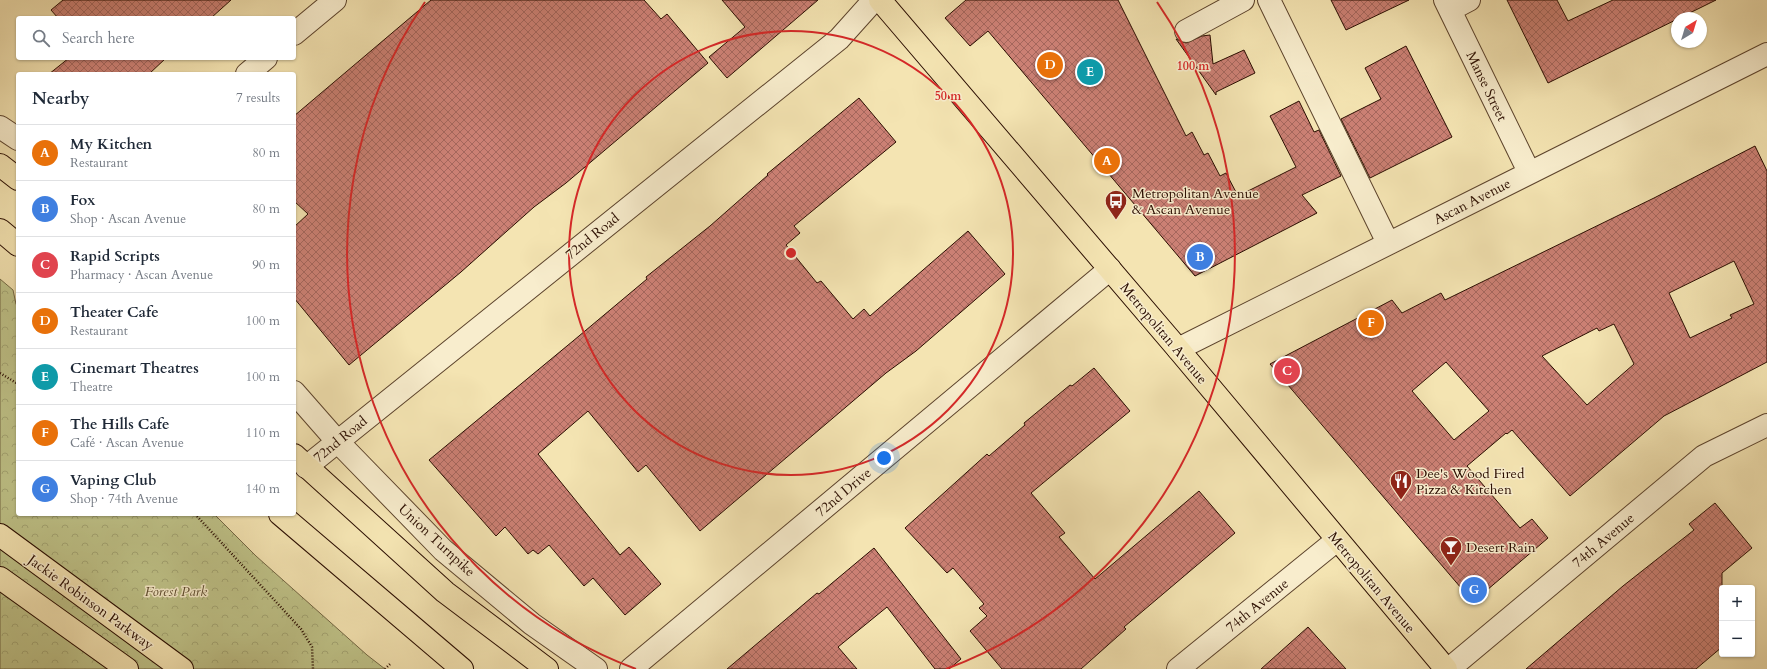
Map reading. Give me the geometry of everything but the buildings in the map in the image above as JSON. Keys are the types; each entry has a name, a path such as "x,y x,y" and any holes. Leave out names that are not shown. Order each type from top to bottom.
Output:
{"main road":[{"name":"Metropolitan Avenue","path":"880,0 1178,349 1337,540 1448,669"},
{"path":"0,165 16,177"},
{"path":"0,230 16,243"},
{"path":"300,461 445,592 547,669"},
{"path":"282,516 462,669"},
{"name":"Jackie Robinson Parkway","path":"0,535 182,669"},
{"path":"0,578 127,669"}],"street":[{"path":"296,32 335,0"},
{"name":"72nd Road","path":"300,461 337,441 839,39 874,0"},
{"path":"1186,31 1243,0"},
{"path":"1268,0 1388,243"},
{"path":"1447,5 1469,0"},
{"name":"Manse Street","path":"1447,5 1529,172"},
{"name":"Ascan Avenue","path":"1178,349 1767,54"},
{"path":"249,72 264,60"},
{"path":"0,127 16,138"},
{"name":"72nd Drive","path":"631,669 1110,269"},
{"name":"Union Turnpike","path":"296,394 337,441 443,550 532,624 596,669"},
{"name":"74th Avenue","path":"1448,669 1704,456 1767,425"},
{"name":"74th Avenue","path":"1178,669 1337,540"}],"path":[{"path":"0,372 16,383"},
{"path":"197,516 301,629 312,647 313,669"},
{"path":"385,669 391,663"}],"green space":[{"name":"Forest Park","path":"0,279 13,290 16,304 16,516 216,516 256,556 367,655 385,669 0,669"}],"place":[{"name":"Theater Cafe","path":"1050,65"},
{"name":"Cinemart Theatres","path":"1090,72"},
{"name":"My Kitchen","path":"1107,161"},
{"name":"Metropolitan Avenue & Ascan Avenue","path":"1116,220"},
{"name":"Fox","path":"1200,257"},
{"name":"The Hills Cafe","path":"1371,323"},
{"name":"Rapid Scripts","path":"1287,371"},
{"name":"Dee's Wood Fired Pizza & Kitchen","path":"1401,500"},
{"name":"Desert Rain","path":"1451,566"},
{"name":"Vaping Club","path":"1474,590"}]}
